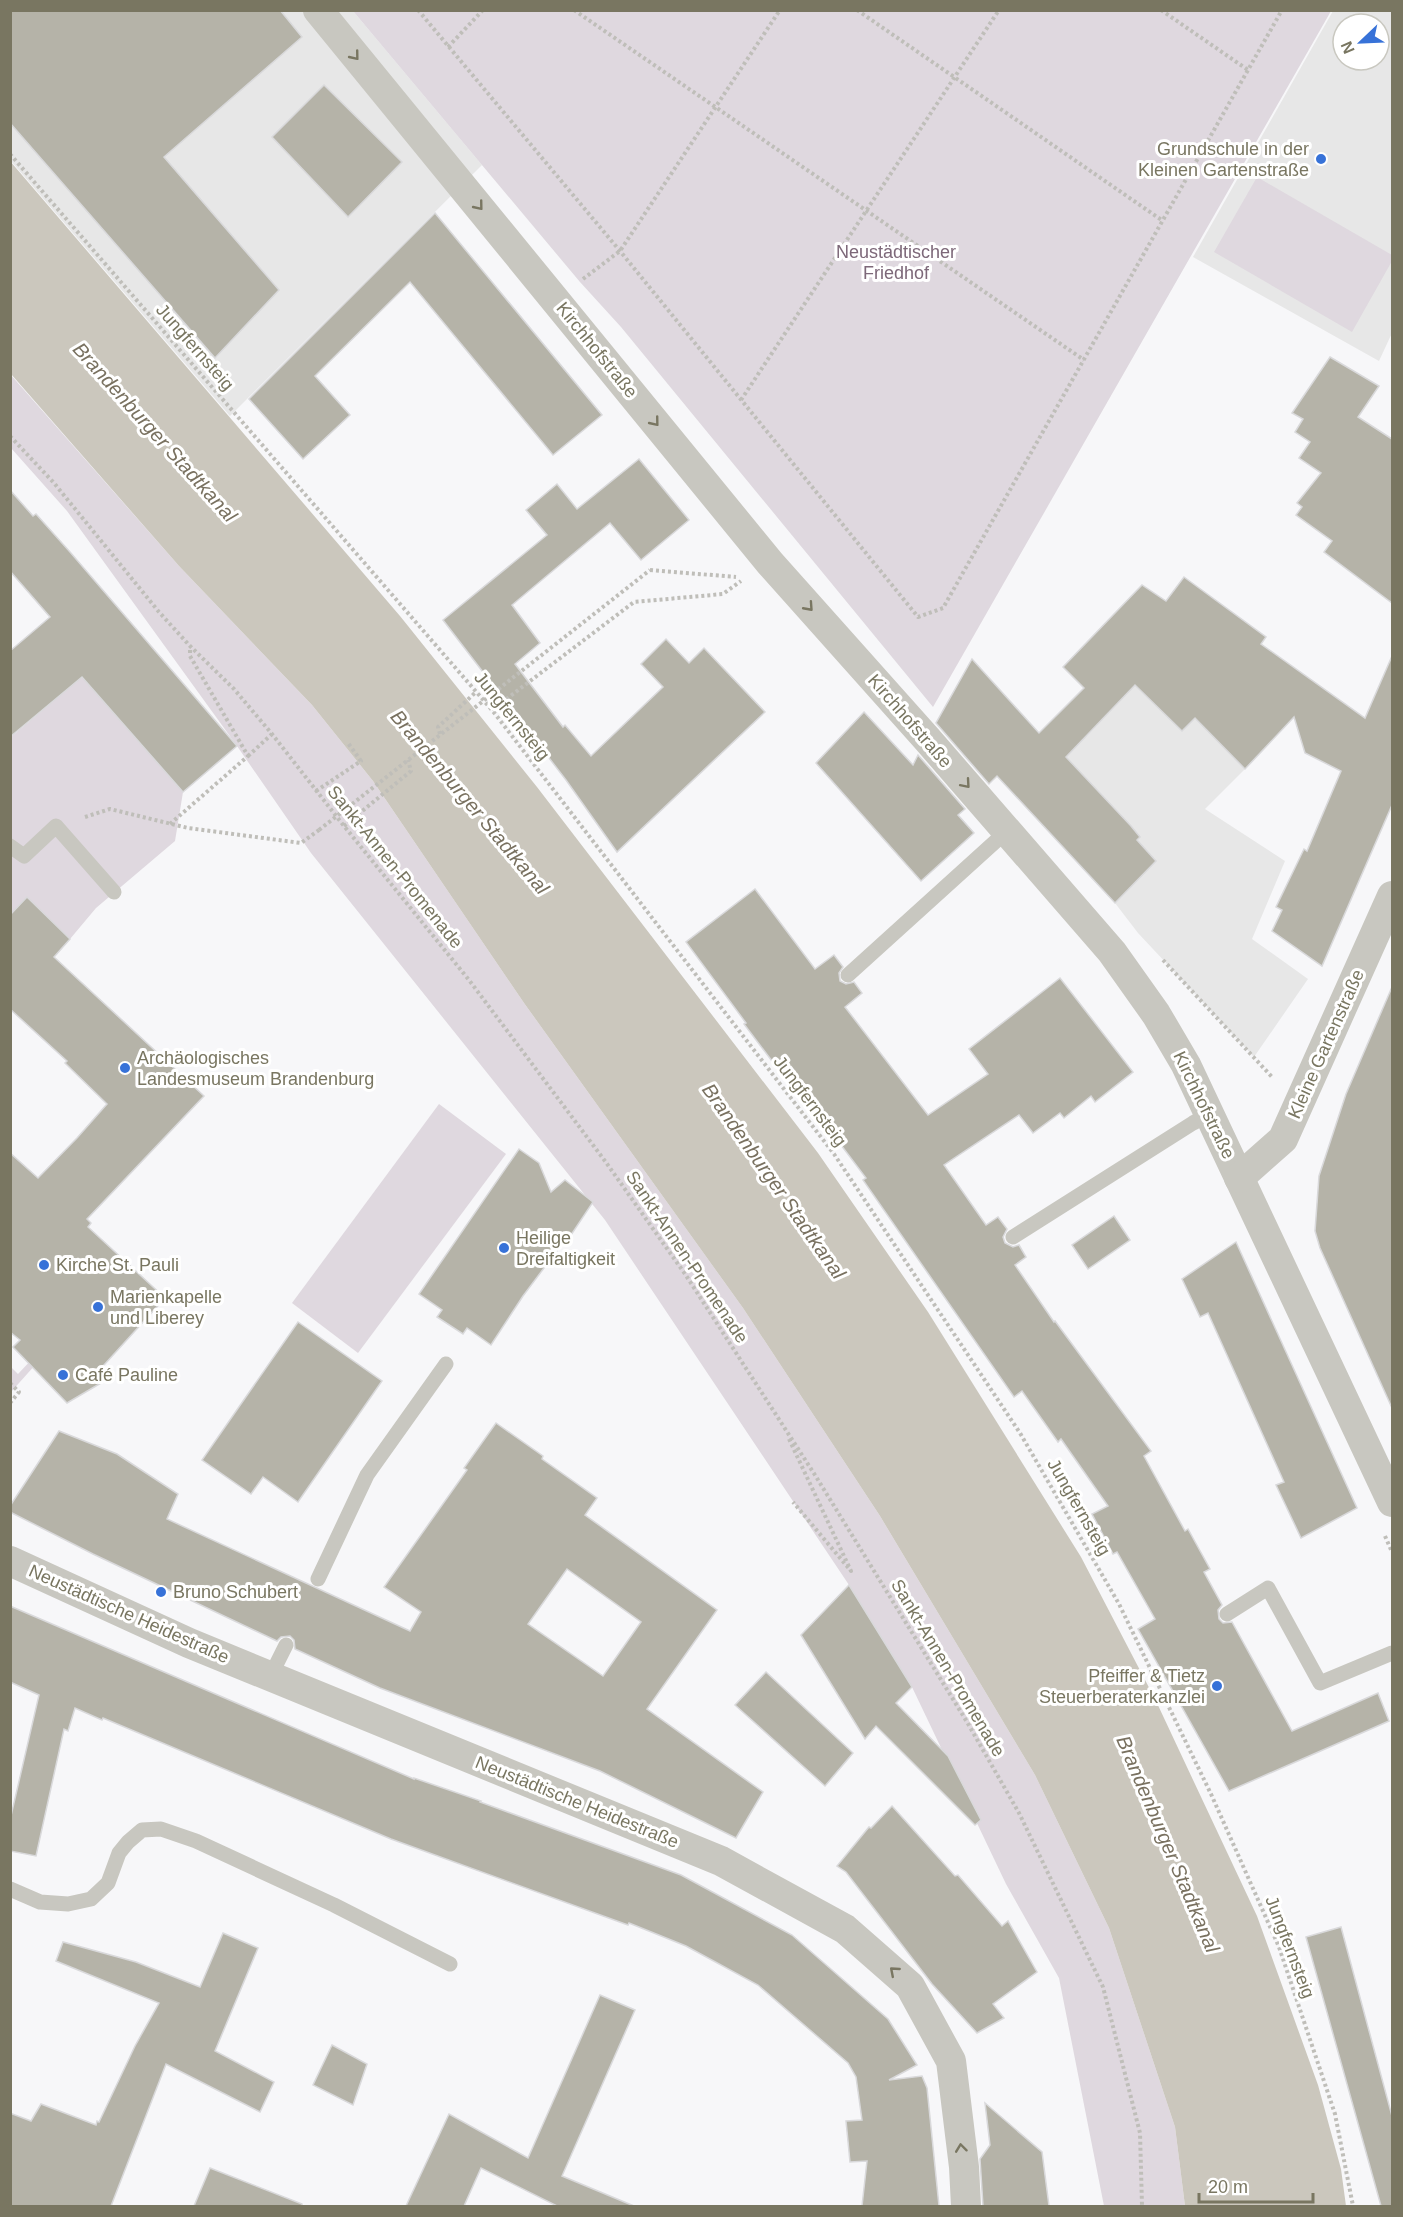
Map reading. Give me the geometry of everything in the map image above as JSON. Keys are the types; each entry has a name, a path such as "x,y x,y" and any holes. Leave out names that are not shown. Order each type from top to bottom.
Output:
{"street":[{"name":"Kirchhofstraße","path":"318,10 770,563 1112,952 1156,1014 1186,1065 1392,1502"},
{"name":"Kleine Gartenstraße","path":"1239,1178 1283,1139 1392,896"},
{"name":"Neustädtische Heidestraße","path":"10,1561 189,1643 721,1861 845,1929 910,1986 951,2061 964,2167 966,2206"}],"lane":[{"path":"848,975 999,822"},
{"path":"10,846 24,856 56,826 114,892"},
{"path":"1013,1237 1210,1114"},
{"path":"318,1579 368,1476 446,1364"},
{"path":"1227,1614 1268,1588 1320,1683 1392,1653"},
{"path":"270,1677 286,1644"},
{"path":"10,1889 40,1902 68,1904 92,1899 108,1883 119,1853 128,1842 142,1830 161,1829 196,1840 334,1905 450,1964"}],"path":[{"path":"418,10 620,250 918,617 942,608 1282,10"},
{"path":"448,47 483,10"},
{"path":"574,10 1084,360"},
{"path":"560,304 580,282 620,250 780,10"},
{"path":"857,10 1163,220"},
{"path":"741,400 999,10"},
{"path":"1161,10 1248,70"},
{"name":"Jungfernsteig","path":"10,154 492,710 834,1154 1020,1433 1119,1604 1211,1794 1279,1947 1335,2114 1353,2206"},
{"name":"Sankt-Annen-Promenade","path":"10,436 54,483 159,612 234,689 272,734 469,980 605,1161 685,1274 782,1425 967,1722 1019,1813 1083,1943 1103,1987 1140,2133 1142,2206"},
{"path":"110,809 170,824 302,843 650,570 746,578 723,594 634,602 492,710"},
{"path":"190,646 190,656 248,756"},
{"path":"440,734 438,727 476,692"},
{"path":"170,824 272,734"},
{"path":"316,791 361,760 348,743"},
{"path":"344,826 411,771 408,760"},
{"path":"1161,958 1298,1105"},
{"path":"10,1383 19,1392 10,1402"},
{"path":"782,1425 851,1571 794,1502"}],"shaded area":[{"path":"10,11 353,11 482,165 230,416 11,161"},
{"name":"Grundschule in der Kleinen Gartenstraße","path":"1333,11 1392,11 1392,333 1379,361 1193,257 1331,15 1331,72 1391,72 1391,12"},
{"path":"1135,685 1195,718 1245,769 1205,809 1285,861 1252,939 1308,979 1254,1057 1138,933 1115,903 1067,850 1041,731 1060,712 1087,736"}],"green space":[{"name":"Neustädtischer Friedhof","path":"353,11 1331,11 933,707 621,327 580,282"},
{"path":"1257,177 1392,255 1392,261 1352,332 1214,252"},
{"path":"10,374 179,566 312,705 373,781 524,1003 743,1308 880,1516 1035,1775 1109,1928 1175,2127 1185,2206 1104,2206 1059,1978 1006,1884 912,1687 849,1585 605,1220 311,853 237,746 67,511 11,448"},
{"path":"82,677 183,792 175,841 96,908 70,939 27,898 11,915 11,737"},
{"path":"439,1104 506,1154 358,1353 292,1303"},
{"path":"34,1357 36,1364 11,1392 11,1367 18,1374"}],"water":[{"name":"Brandenburger Stadtkanal","path":"10,161 400,616 537,787 818,1153 928,1312 1081,1557 1156,1701 1257,1916 1318,2085 1341,2169 1346,2206 1185,2206 1175,2127 1109,1928 1035,1775 880,1516 743,1308 524,1003 373,781 312,705 179,566 11,374"}],"building":[{"path":"10,10 280,10 302,37 164,157 279,290 215,358 10,123"},
{"path":"324,85 402,162 348,217 272,137"},
{"path":"435,213 602,415 553,455 410,282 315,376 350,415 303,459 249,399"},
{"path":"1330,357 1379,386 1358,417 1392,439 1392,603 1324,552 1332,541 1296,515 1302,507 1297,503 1321,473 1299,458 1310,442 1295,432 1303,419 1292,413"},
{"path":"639,459 689,520 641,560 610,523 512,605 540,643 515,664 563,727 565,725 591,756 663,687 641,664 666,639 689,663 704,648 765,712 617,852 566,780 443,620 547,535 526,510 557,484 577,509"},
{"path":"10,490 33,516 36,514 70,552 237,746 183,792 82,677 10,737 10,651 50,617 10,571"},
{"path":"1184,577 1266,637 1261,644 1365,718 1392,656 1392,805 1322,966 1272,931 1282,910 1276,907 1304,849 1307,851 1341,771 1305,753 1294,717 1245,769 1195,718 1182,731 1135,685 1066,757 1131,826 1140,837 1137,840 1156,861 1115,903 997,776 989,784 936,723 972,659 1039,733 1084,688 1063,667 1142,585 1166,601"},
{"path":"864,712 913,765 918,755 965,809 958,815 974,833 921,881 816,763"},
{"path":"755,889 815,969 834,955 843,967 839,973 840,981 846,984 854,982 862,993 845,1007 928,1115 988,1074 969,1049 1060,978 1133,1072 1095,1102 1091,1096 1064,1118 1060,1113 1033,1133 1019,1115 944,1165 986,1225 998,1217 1007,1229 1003,1237 1005,1243 1013,1247 1019,1245 1026,1257 1015,1265 1054,1322 1151,1451 1144,1456 1185,1531 1188,1529 1210,1569 1204,1572 1222,1605 1218,1610 1219,1619 1223,1623 1232,1622 1292,1731 1378,1693 1389,1721 1229,1791 1138,1629 1155,1619 1117,1552 1113,1554 1092,1514 1108,1506 1061,1439 1058,1442 1022,1391 1014,1397 863,1180 866,1178 776,1059 772,1061 686,942"},
{"path":"27,897 70,939 54,957 204,1096 87,1219 91,1223 88,1227 165,1298 94,1376 101,1383 67,1403 13,1347 20,1340 10,1332 10,1153 38,1178 107,1104 65,1063 67,1061 10,1009 10,915"},
{"path":"1392,987 1392,1408 1320,1248 1315,1231 1319,1176 1346,1094"},
{"name":"Heilige Dreifaltigkeit","path":"519,1149 539,1163 551,1192 565,1180 593,1202 567,1241 565,1240 523,1296 491,1345 467,1328 463,1334 437,1317 442,1310 419,1294"},
{"path":"1114,1216 1130,1240 1088,1269 1072,1245"},
{"path":"1236,1242 1357,1508 1301,1538 1276,1485 1284,1482 1208,1313 1200,1317 1182,1279"},
{"path":"298,1322 382,1381 298,1502 263,1477 251,1494 202,1460"},
{"path":"496,1423 597,1498 585,1515 717,1610 647,1709 763,1792 736,1838 600,1771 380,1688 295,1649 294,1640 290,1636 281,1637 277,1641 10,1512 10,1506 59,1431 117,1454 178,1494 167,1519 410,1631 421,1612 384,1587 467,1470 464,1468","holes":["567,1569 641,1622 603,1676 528,1624"]},
{"path":"849,1585 912,1687 896,1703 948,1756 981,1820 975,1825 876,1726 865,1739 801,1635"},
{"path":"10,1606 414,1779 481,1801 681,1875 792,1935 888,2019 917,2065 889,2080 922,2076 927,2088 939,2206 862,2206 867,2161 850,2162 846,2121 862,2120 856,2077 848,2063 758,1985 686,1946 629,1923 628,1925 391,1839 103,1718 102,1720 75,1708 68,1731 64,1729 36,1856 10,1851 10,1820 39,1695 10,1682"},
{"path":"766,1672 853,1753 825,1786 735,1705"},
{"path":"892,1806 955,1876 958,1875 1002,1926 1008,1921 1037,1972 993,2004 1004,2018 977,2033 932,1984 846,1872 837,1866 869,1827 871,1828"},
{"path":"1341,1927 1392,2116 1392,2206 1381,2206 1306,1937"},
{"path":"223,1933 258,1948 215,2051 274,2082 260,2112 166,2064 111,2206 10,2206 10,2113 31,2121 41,2104 96,2125 159,2003 56,1961 63,1942 136,1962 200,1987"},
{"path":"600,1995 635,2010 562,2176 634,2206 557,2206 481,2168 464,2206 406,2206 449,2114 528,2158"},
{"path":"332,2045 367,2064 353,2105 313,2085"},
{"path":"985,2103 1042,2152 1049,2206 983,2206 980,2159 990,2145"},
{"path":"210,2168 302,2204 302,2206 194,2206"}],"place":[{"name":"Grundschule in der Kleinen Gartenstraße","path":"1321,159"},
{"name":"Archäologisches Landesmuseum Brandenburg","path":"125,1068"},
{"name":"Heilige Dreifaltigkeit","path":"504,1248"},
{"name":"Kirche St. Pauli","path":"44,1265"},
{"name":"Marienkapelle und Liberey","path":"98,1307"},
{"name":"Café Pauline","path":"63,1375"},
{"name":"Bruno Schubert","path":"161,1592"},
{"name":"Pfeiffer & Tietz Steuerberaterkanzlei","path":"1217,1686"}]}
